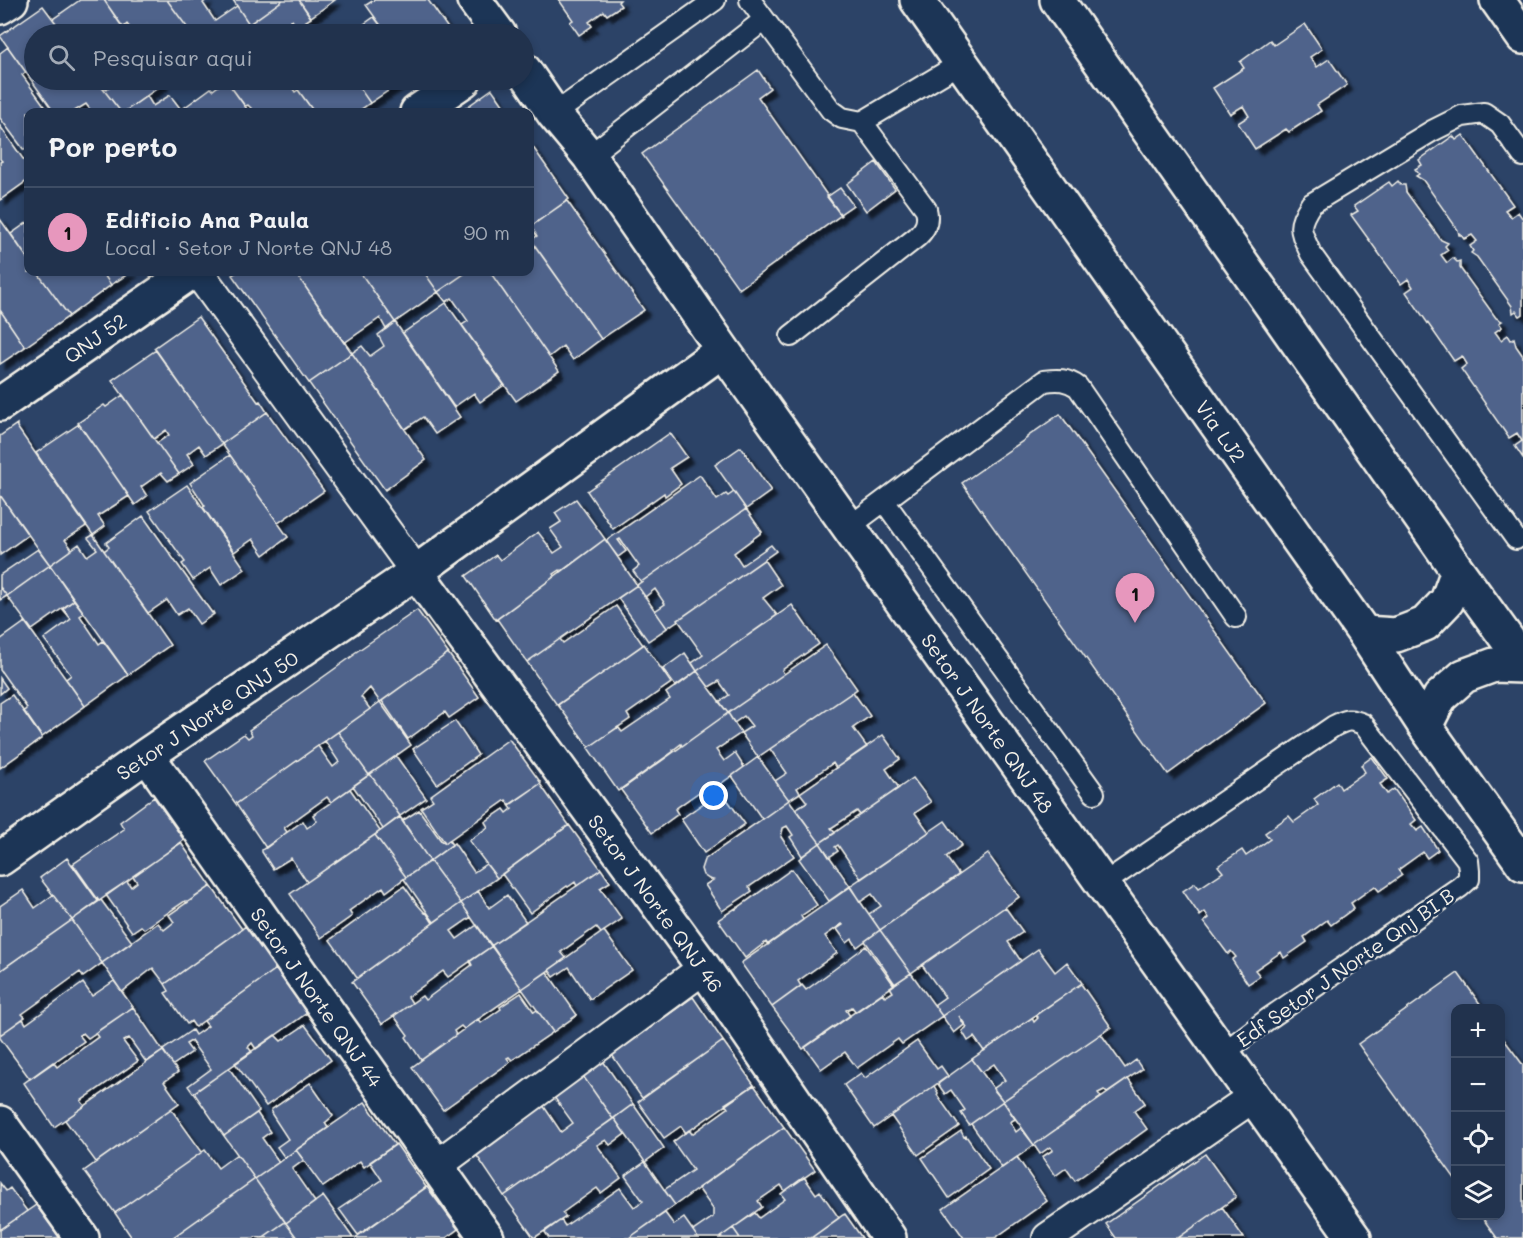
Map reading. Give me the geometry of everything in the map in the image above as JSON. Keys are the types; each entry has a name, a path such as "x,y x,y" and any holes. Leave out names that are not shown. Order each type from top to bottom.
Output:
{"street":[{"path":"0,8 11,0"},
{"path":"474,0 492,24"},
{"name":"Via LJ2","path":"916,0 1364,633 1425,726 1523,864"},
{"path":"1057,0 1458,572 1523,661"},
{"path":"1497,0 1523,37"},
{"name":"Setor J Norte QNJ 48","path":"534,85 554,114 589,156 723,350 1354,1238"},
{"path":"423,108 449,90"},
{"name":"QNJ 52","path":"0,404 185,276"},
{"path":"201,276 416,572"},
{"name":"Setor J Norte QNJ 50","path":"0,859 147,755 416,572 723,350"},
{"name":"Setor J Norte QNJ 46","path":"416,572 704,968 889,1238"},
{"path":"1364,633 1396,635 1425,624 1448,601 1458,572"},
{"path":"1425,726 1440,698 1464,676 1494,665 1523,666"},
{"name":"Setor J Norte QNJ 44","path":"147,755 487,1238"},
{"path":"436,1166 704,968"},
{"path":"1048,1238 1253,1097"},
{"path":"0,1123 82,1238"}],"lane":[{"path":"554,114 714,0"},
{"path":"750,0 831,110 842,118 862,122 961,63"},
{"path":"589,156 764,20"},
{"path":"1516,539 1311,254 1301,232 1302,218 1311,204 1432,131 1462,117 1484,113 1492,118 1500,124 1523,156"},
{"path":"791,336 917,237 927,224 926,209 862,122"},
{"path":"849,527 1044,381 1059,379 1071,382 1078,387 1236,617"},
{"path":"884,501 1094,793"},
{"name":"Edf Setor J Norte Qnj BI B","path":"1102,884 1334,726 1353,720 1363,724 1468,861 1469,879 1460,887 1268,1019 1222,1054"}],"building":[{"path":"80,0 104,0 121,24 57,24 53,19"},
{"path":"104,0 167,0 185,24 127,24 120,24"},
{"path":"167,0 206,0 203,3 215,21 237,6 249,24 185,24"},
{"path":"233,0 283,0 249,24"},
{"path":"283,0 299,0 311,18 302,24 295,24 292,20 287,24 251,23"},
{"path":"299,0 335,0 311,17"},
{"path":"374,0 428,0 445,24 380,24 366,5"},
{"path":"559,0 620,0 618,2 621,6 607,15 604,11 589,22 592,26 579,35 570,22 573,20"},
{"path":"43,6 56,24 24,24 24,70 0,36"},
{"path":"374,17 379,24 364,24"},
{"path":"1305,24 1322,49 1310,57 1317,67 1329,59 1347,85 1317,105 1321,111 1289,132 1286,129 1255,149 1238,123 1249,116 1243,106 1230,114 1213,88 1244,68 1240,62 1270,40 1274,45"},
{"path":"8,47 24,69 22,75 24,90 33,90 46,108 24,108 24,150 0,118 0,53"},
{"path":"758,70 770,88 758,97 841,215 739,289 642,154"},
{"path":"38,90 104,90 118,108 89,108 86,104 80,108 51,108"},
{"path":"104,90 155,90 130,108 118,108"},
{"path":"208,90 233,90 246,108 184,108"},
{"path":"233,90 294,90 295,92 298,90 311,108 251,108 248,105 245,106"},
{"path":"298,90 361,90 370,103 363,108 311,108"},
{"path":"361,90 389,90 370,103"},
{"path":"493,90 505,108 466,108"},
{"path":"170,95 180,108 130,108 147,96 153,106"},
{"path":"0,126 24,160 24,183 0,200 0,162 2,161 0,159"},
{"path":"1463,135 1513,205 1505,210 1511,217 1518,212 1523,219 1523,314 1520,316 1516,311 1513,313 1512,306 1477,257 1471,253 1473,251 1470,246 1477,241 1472,235 1464,239 1459,235 1458,230 1423,180 1416,176 1419,174 1415,169 1422,165 1419,160 1453,136 1456,140"},
{"path":"534,149 569,199 534,224"},
{"path":"876,162 895,189 866,211 847,184"},
{"path":"1398,181 1401,185 1405,185 1406,192 1441,240 1448,243 1445,246 1448,250 1441,255 1447,263 1453,258 1457,262 1460,261 1460,268 1496,318 1502,321 1499,323 1502,327 1495,332 1501,340 1508,335 1511,340 1514,338 1523,356 1523,458 1515,446 1522,441 1517,433 1509,438 1461,369 1467,364 1462,356 1454,361 1406,292 1413,287 1408,279 1401,284 1351,215 1358,211 1354,206 1389,182 1392,186"},
{"path":"840,188 853,205 840,214 827,197"},
{"path":"567,201 644,310 601,339 534,244 534,238 537,236 534,224"},
{"path":"0,219 24,253 24,276 40,276 69,316 25,347 0,310"},
{"path":"24,225 24,253 11,234"},
{"path":"534,245 601,339 573,360 563,346 549,357 493,276 534,276"},
{"path":"40,276 105,276 111,285 69,316"},
{"path":"105,276 125,276 111,285"},
{"path":"233,276 298,276 352,353 309,383"},
{"path":"298,276 363,276 395,322 386,329 380,318 344,343"},
{"path":"363,276 427,276 438,292 395,322"},
{"path":"427,276 461,276 438,292"},
{"path":"461,276 493,276 559,371 516,401 462,325 468,321 452,298 446,302 438,292"},
{"path":"446,303 504,385 480,402 474,393 454,407 403,333"},
{"path":"0,310 25,347 0,364"},
{"path":"198,317 267,412 222,444 154,348"},
{"path":"395,322 460,417 435,434 423,417 405,429 352,353 362,346 370,356 384,346 378,335"},
{"path":"156,350 222,444 206,455 199,445 187,454 194,464 179,474 157,443 169,435 166,430 154,439 112,380"},
{"path":"352,353 426,460 385,490 309,383"},
{"path":"123,395 179,474 168,481 161,473 141,487 147,496 135,505 78,423"},
{"path":"267,412 324,491 278,523 222,444"},
{"path":"1060,414 1266,703 1168,774 962,483"},
{"path":"17,424 86,526 65,540 72,549 50,565 0,495 0,436"},
{"path":"79,424 129,496 98,516 105,526 93,535 36,453"},
{"path":"670,433 687,457 670,468 681,484 665,496 664,493 613,529 587,491"},
{"path":"741,447 771,491 746,509 715,465"},
{"path":"230,455 288,537 264,555 253,539 234,552 203,507 205,506 190,483"},
{"path":"700,475 717,500 734,492 746,509 641,582 633,571 639,566 620,539 618,540 626,551 618,557 606,541"},
{"path":"187,485 245,569 221,585 210,568 193,580 182,564 185,562 149,511"},
{"path":"0,495 28,535 0,555"},
{"path":"576,499 605,539 561,572 560,570 554,574 555,576 496,620 466,576 496,555 500,560 538,532 554,553 563,547 550,529 561,522 555,513"},
{"path":"746,509 762,532 734,553 742,565 771,545 776,551 667,628 655,611 665,604 655,589 645,597 637,585"},
{"path":"143,516 213,612 214,614 199,624 188,608 177,615 167,600 148,613 104,551 109,547 106,543"},
{"path":"93,535 170,645 128,675 50,565 79,544 87,556 97,549 88,538"},
{"path":"605,539 637,585 527,662 497,619"},
{"path":"38,549 50,565 7,596 0,587 0,575"},
{"path":"764,560 781,585 763,598 777,615 697,671 692,663 703,655 678,620"},
{"path":"50,565 74,600 32,630 7,596"},
{"path":"637,585 667,628 648,641 618,598"},
{"path":"0,587 7,596 0,600"},
{"path":"74,600 84,613 80,616 99,644 103,641 128,675 85,706 66,679 71,675 44,639 71,619 63,609"},
{"path":"792,605 819,644 782,670 784,674 728,713 719,702 729,695 719,681 709,687 697,671"},
{"path":"616,606 643,645 557,705 527,662 560,639 563,643"},
{"path":"417,610 448,653 380,702 370,688 361,697 370,709 236,804 205,761 244,734 248,738 252,735 249,730"},
{"path":"25,622 85,706 42,737 24,711 27,708 0,670 0,640"},
{"path":"644,644 671,683 627,714 630,719 589,747 558,705"},
{"path":"826,645 857,689 758,757 741,733 752,726 744,716 734,723 728,713"},
{"path":"448,653 479,697 449,718 445,712 408,739 382,701"},
{"path":"685,653 697,671 676,687 663,669"},
{"path":"697,671 728,713 682,746 681,744 618,791 588,748 618,727 622,732 670,699 666,693"},
{"path":"0,678 7,688 0,694"},
{"path":"853,692 870,716 853,728 867,747 836,768 833,763 797,788 800,793 789,800 775,781 787,773 770,749"},
{"path":"12,695 42,738 0,768 0,703"},
{"path":"380,702 411,745 369,775 338,732"},
{"path":"728,713 741,733 716,750 724,761 735,753 744,767 712,790 709,785 675,809 678,814 652,833 621,790"},
{"path":"455,721 478,755 437,784 413,749"},
{"path":"338,732 369,775 331,802 327,797 284,828 287,832 266,848 236,804 318,746 333,767 339,762 325,741"},
{"path":"883,735 900,759 886,769 899,788 860,815 857,811 831,828 835,833 820,843 795,809 807,802 800,793"},
{"path":"509,739 541,783 510,805 506,800 445,843 421,808 433,800 430,796"},
{"path":"396,756 426,798 400,816 370,774"},
{"path":"758,757 789,800 762,819 732,776"},
{"path":"1372,757 1388,779 1380,784 1387,794 1394,789 1416,820 1411,824 1417,831 1423,827 1438,850 1427,858 1423,852 1398,870 1402,875 1379,891 1375,886 1351,903 1354,908 1331,925 1327,920 1304,937 1307,942 1284,958 1281,952 1255,970 1260,976 1248,984 1232,960 1236,957 1231,951 1228,954 1204,922 1209,918 1205,912 1200,916 1183,891 1195,883 1199,888 1223,872 1218,866 1242,850 1246,856 1270,839 1265,833 1289,816 1294,822 1318,805 1314,799 1337,782 1341,789 1365,772 1361,765"},
{"path":"370,774 400,816 383,829 353,786"},
{"path":"913,778 931,802 915,813 929,832 861,879 838,845 835,847 838,851 829,857 820,843"},
{"path":"540,784 569,825 497,878 469,841 488,827 485,822 504,809 507,813 512,809 509,805"},
{"path":"350,789 380,831 307,882 291,858 273,869 262,850 303,821 307,828 317,821 313,815"},
{"path":"721,791 745,824 704,853 681,819"},
{"path":"154,797 184,840 99,901 73,864 124,829 120,822"},
{"path":"789,800 820,843 802,856 790,837 793,835 787,826 783,828 781,837 794,856 749,887 752,891 722,911 705,885 713,880 703,875 701,869 704,860"},
{"path":"419,810 442,842 449,840 452,845 430,861 402,821"},
{"path":"400,817 430,861 406,877 375,835"},
{"path":"945,821 962,845 946,857 959,875 880,930 869,914 881,906 872,894 860,902 850,886"},
{"path":"569,825 601,869 577,886 575,882 567,886 530,913 502,874"},
{"path":"375,835 406,877 386,892 383,887 349,911 352,916 321,938 290,894"},
{"path":"181,843 211,886 144,929 141,926 132,932 106,895 127,881 131,887 137,882 133,876"},
{"path":"454,843 474,872 486,864 497,878 461,903 430,861"},
{"path":"820,843 850,886 829,901 799,859"},
{"path":"988,854 1019,897 911,973 880,930"},
{"path":"67,858 98,901 72,920 40,878"},
{"path":"430,861 461,903 434,922 404,879"},
{"path":"601,869 610,882 600,888 622,919 601,933 596,927 561,952 566,958 522,989 491,946"},
{"path":"792,869 817,905 801,916 803,920 768,945 766,942 745,958 718,920"},
{"path":"211,886 242,929 165,984 153,968 122,992 102,963 158,923 164,930 174,922 169,915"},
{"path":"404,886 433,923 357,978 330,940"},
{"path":"850,887 880,930 857,947 852,939 847,943 837,929 842,924 825,936 837,953 798,981 801,986 772,1007 741,963"},
{"path":"23,890 35,908 53,895 72,920 0,971 0,906"},
{"path":"478,891 489,908 507,895 526,922 491,946 461,903"},
{"path":"101,900 132,942 102,963 72,920"},
{"path":"461,903 471,917 451,931 457,939 477,925 492,946 448,977 443,971 408,997 412,1003 382,1024 352,982"},
{"path":"1005,907 1023,932 1008,942 1021,961 942,1016 934,1005 945,997 922,965"},
{"path":"72,920 102,963 83,977 80,972 22,1014 25,1017 0,1035 0,971"},
{"path":"246,926 276,969 195,1027 191,1021 187,1024 165,993 169,991 165,984"},
{"path":"880,930 911,973 895,984 865,941"},
{"path":"604,931 632,970 590,999 569,967 554,977 549,970"},
{"path":"492,946 522,989 464,1029 461,1026 454,1031 456,1035 421,1060 406,1037 408,1035 394,1016 422,996 425,1000 472,965 470,961"},
{"path":"866,946 894,985 856,1012 852,1007 846,1010 850,1016 803,1049 772,1007 802,985 806,990"},
{"path":"1038,949 1055,972 1067,962 1082,983 984,1051 974,1037 968,1041 962,1031 967,1027 959,1016 964,1025 954,1033 942,1016"},
{"path":"276,969 307,1013 256,1049 252,1043 248,1047 252,1052 193,1093 188,1086 211,1069 191,1041 186,1044 192,1052 173,1065 163,1050 192,1030 195,1035 208,1026 204,1021"},
{"path":"547,972 577,1015 553,1032 522,989"},
{"path":"911,973 942,1016 902,1044 898,1039 857,1068 845,1052 821,1069 805,1047 882,993 885,997 893,992 890,987"},
{"path":"1458,973 1480,1004 1451,1004 1451,1173 1358,1044"},
{"path":"114,981 133,1007 88,1038 83,1033 79,1035 84,1041 30,1079 0,1035 23,1019 26,1024 83,983 92,996"},
{"path":"1081,984 1111,1027 1003,1101 993,1089 1005,1080 994,1064 982,1072 972,1059 1032,1018 1034,1022 1038,1018 1035,1015"},
{"path":"521,993 534,1012 537,1010 553,1032 512,1060 507,1058 510,1062 443,1110 412,1067 478,1019 481,1023"},
{"path":"693,997 723,1041 642,1098 612,1055"},
{"path":"133,1007 163,1051 146,1062 129,1038 123,1041 138,1061 81,1101 85,1106 54,1127 24,1083 53,1062 57,1067 98,1037 95,1033"},
{"path":"305,1025 331,1060 266,1106 235,1063 275,1035 281,1041"},
{"path":"1101,1034 1125,1068 1136,1060 1142,1069 1107,1093 1104,1090 1098,1093 1101,1097 1034,1145 1003,1101"},
{"path":"723,1041 754,1085 686,1133 681,1126 664,1138 638,1102"},
{"path":"917,1041 937,1069 941,1066 948,1076 874,1128 844,1085 861,1073 865,1078"},
{"path":"1505,1041 1523,1065 1523,1238 1497,1238 1484,1220 1505,1220"},
{"path":"163,1051 178,1072 164,1082 179,1103 96,1162 65,1120"},
{"path":"972,1059 1003,1101 969,1125 961,1113 965,1110 951,1090 945,1094 938,1084"},
{"path":"603,1061 633,1104 613,1119 583,1076"},
{"path":"229,1068 259,1111 224,1136 194,1093"},
{"path":"583,1076 613,1119 504,1196 475,1153 543,1105 561,1132 573,1123 554,1097"},
{"path":"1128,1079 1145,1103 1134,1111 1147,1129 1075,1181 1066,1168 1055,1176 1042,1157 1053,1150 1050,1147 1040,1154 1034,1145"},
{"path":"310,1083 333,1116 325,1123 328,1128 285,1158 277,1147 288,1139 271,1110"},
{"path":"754,1085 784,1127 675,1205 664,1190 693,1170 673,1142 689,1130 692,1134 728,1108 725,1104"},
{"path":"934,1086 937,1095 959,1126 918,1155 891,1116"},
{"path":"1003,1101 1015,1119 1010,1122 1016,1132 1021,1128 1034,1145 1002,1168 971,1124"},
{"path":"365,1102 395,1145 364,1167 360,1161 323,1187 296,1150"},
{"path":"633,1104 664,1148 645,1162 614,1118"},
{"path":"171,1109 202,1152 115,1213 84,1171"},
{"path":"257,1113 270,1132 262,1138 279,1162 255,1179 224,1136"},
{"path":"614,1118 625,1134 610,1145 606,1140 597,1145 621,1178 601,1193 597,1188 562,1213 566,1217 534,1238 504,1196"},
{"path":"784,1127 815,1170 785,1191 781,1185 758,1201 762,1207 719,1238 698,1238 693,1231 713,1217 713,1209 698,1188"},
{"path":"961,1131 989,1169 949,1198 922,1158"},
{"path":"396,1144 426,1187 358,1235 339,1209 382,1180 370,1162"},
{"path":"205,1150 218,1168 237,1154 255,1179 172,1238 132,1238 115,1213"},
{"path":"296,1150 304,1160 292,1169 315,1202 286,1223 255,1179"},
{"path":"1205,1154 1236,1197 1178,1238 1116,1238 1106,1224"},
{"path":"1017,1157 1047,1201 995,1238 964,1238 943,1209"},
{"path":"645,1162 675,1205 629,1238 549,1238 545,1232 561,1220 565,1226 620,1188 634,1207 643,1201 625,1176"},
{"path":"804,1177 816,1194 820,1191 839,1218 811,1238 740,1238 733,1228 755,1213 759,1218 785,1199 781,1194"},
{"path":"255,1179 285,1222 262,1238 172,1238"},
{"path":"0,1183 6,1191 10,1188 27,1211 0,1230"},
{"path":"427,1187 458,1229 446,1238 355,1238"},
{"path":"323,1196 353,1238 297,1238 286,1223"},
{"path":"36,1205 60,1238 0,1238 0,1230"},
{"path":"1222,1207 1244,1238 1178,1238 1185,1233"},
{"path":"665,1213 674,1225 684,1218 698,1238 629,1238"},
{"path":"845,1214 862,1238 811,1238 843,1215"},
{"path":"285,1222 297,1238 262,1238"},
{"path":"733,1228 740,1238 719,1238"}],"place":[{"name":"Edificio Ana Paula","path":"1135,623"}]}
